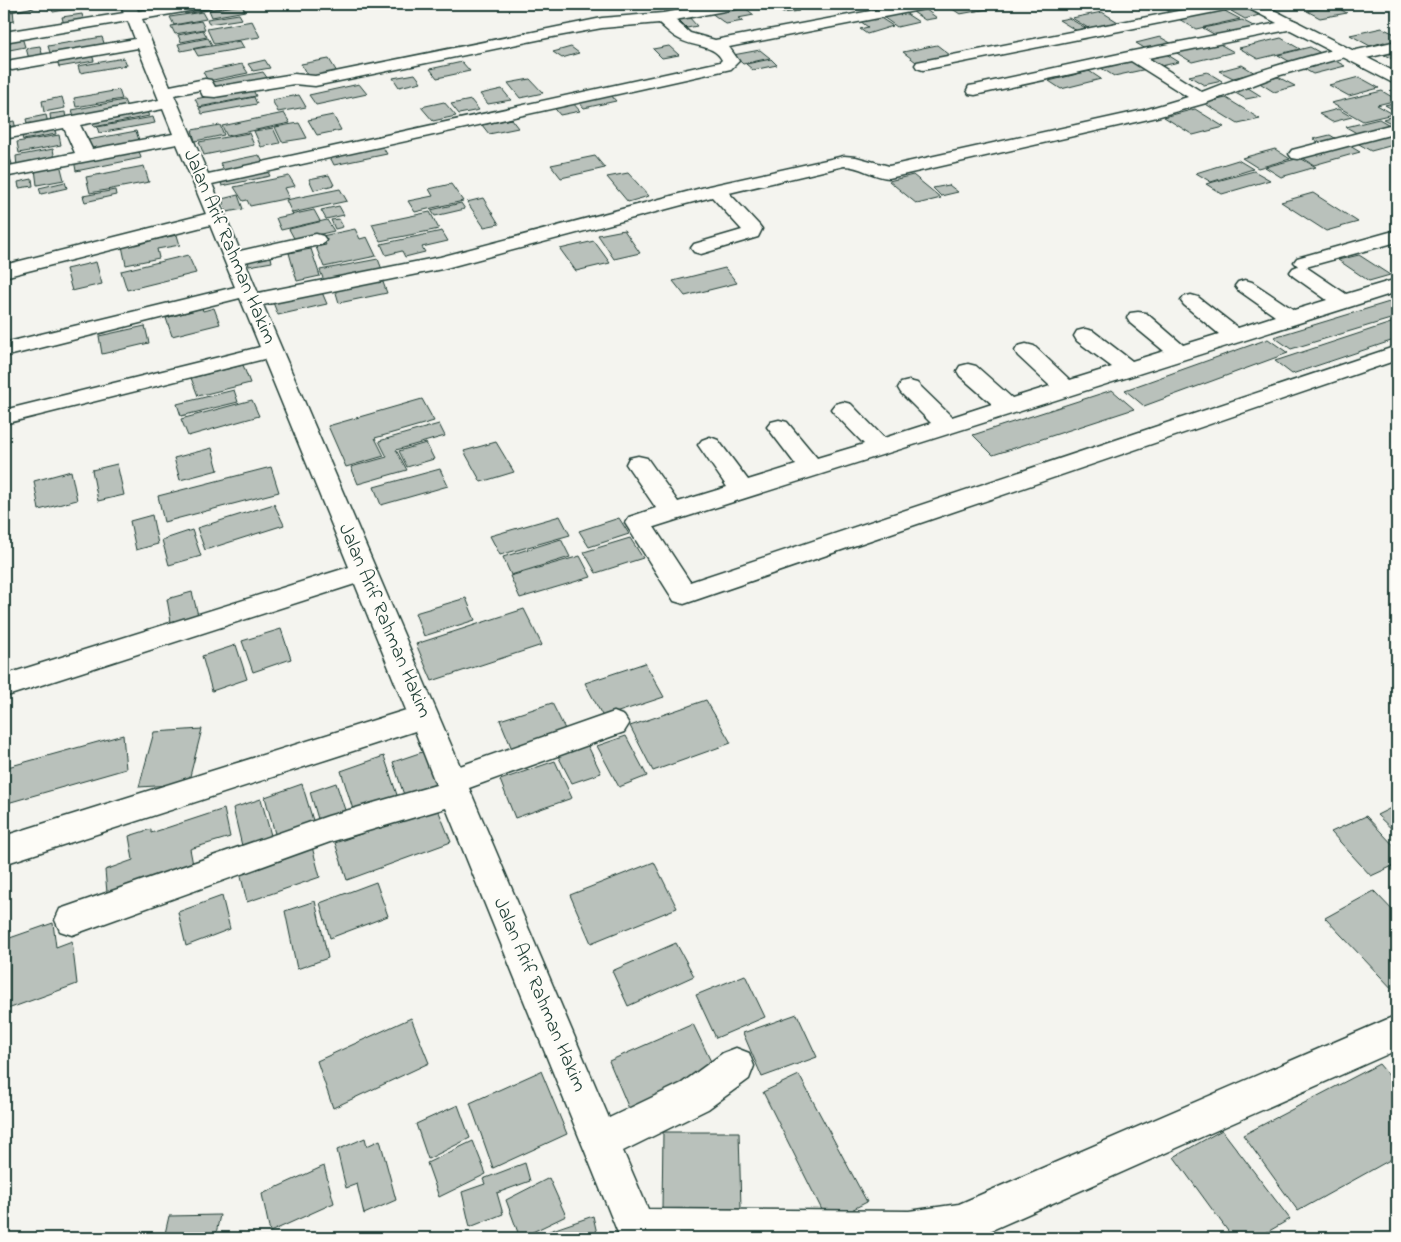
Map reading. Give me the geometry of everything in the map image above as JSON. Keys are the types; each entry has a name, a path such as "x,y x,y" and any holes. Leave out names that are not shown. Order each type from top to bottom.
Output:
{"street":[{"path":"4,7 28,4"},
{"path":"4,37 131,10 206,4"},
{"path":"4,134 70,121 167,97 203,85 206,85 209,92 215,92 294,79 315,81 592,24 663,18 741,4"},
{"path":"715,45 930,4"},
{"path":"923,65 1012,46 1235,4"},
{"path":"1254,4 1397,79"},
{"name":"Jalan Arif Rahman Hakim","path":"131,10 638,1234"},
{"path":"199,174 725,66 730,61 729,56 715,45 682,36 663,18"},
{"path":"975,90 1133,56 1293,25"},
{"path":"12,65 144,42"},
{"path":"4,350 249,296 442,263 716,190 844,161 852,160 880,173 889,172 1138,116 1200,99 1289,65 1397,46"},
{"path":"1133,56 1190,90 1200,99"},
{"path":"70,121 86,156"},
{"path":"1298,154 1397,128"},
{"path":"4,172 184,137"},
{"path":"199,174 295,145"},
{"path":"701,248 752,233 752,229 716,190"},
{"path":"4,271 217,217"},
{"path":"1343,302 1302,267 1397,236"},
{"path":"234,258 316,240"},
{"path":"1245,286 1291,318"},
{"path":"1393,290 1343,302 1291,318 638,523 684,594 1397,353"},
{"path":"1190,301 1235,336"},
{"path":"1138,318 1180,353"},
{"path":"1085,336 1129,369"},
{"path":"4,417 272,351"},
{"path":"1026,351 1066,389"},
{"path":"968,371 1009,407"},
{"path":"909,388 948,426"},
{"path":"843,409 880,447"},
{"path":"779,427 812,468"},
{"path":"710,444 742,490"},
{"path":"638,464 672,512"},
{"path":"4,686 364,572"},
{"path":"4,850 424,716"},
{"path":"72,920 328,829 453,787 614,724"},
{"path":"638,1234 909,1231 960,1224 1354,1053 1397,1032"},
{"path":"600,1142 695,1096 736,1066"}],"building":[{"path":"50,4 100,4 53,12"},
{"path":"214,4 244,4 185,14 183,9"},
{"path":"771,4 791,4 799,11 783,13"},
{"path":"807,4 830,4 832,5 813,9"},
{"path":"958,4 995,4 999,7 960,14 948,6"},
{"path":"1177,4 1212,4 1217,6 1176,15 1162,7"},
{"path":"242,5 245,11 212,17 209,10"},
{"path":"1334,6 1347,13 1320,18 1307,11"},
{"path":"744,7 754,15 738,18 743,21 726,24 710,12"},
{"path":"1245,8 1259,15 1245,19 1231,11"},
{"path":"13,9 14,21 4,23 4,11"},
{"path":"925,9 937,18 925,20 913,12"},
{"path":"1221,9 1240,19 1196,29 1177,18"},
{"path":"202,12 206,19 174,25 170,17"},
{"path":"1102,12 1118,22 1088,28 1072,18"},
{"path":"905,13 919,22 897,27 883,17"},
{"path":"82,14 84,22 64,25 62,17"},
{"path":"239,14 242,19 209,24 207,19"},
{"path":"688,16 697,26 687,28 677,18"},
{"path":"879,17 893,26 867,34 860,29 868,27 860,21"},
{"path":"1069,18 1087,29 1077,31 1059,20"},
{"path":"1242,20 1259,29 1219,37 1203,28"},
{"path":"201,21 205,29 175,34 171,26"},
{"path":"252,21 260,37 214,44 207,29"},
{"path":"1382,28 1397,35 1397,44 1391,46 1384,42 1370,46 1350,35"},
{"path":"203,30 207,37 181,42 178,35"},
{"path":"22,37 25,47 4,51 4,40"},
{"path":"102,37 105,46 51,56 48,46"},
{"path":"1160,37 1176,46 1151,52 1136,43"},
{"path":"208,38 212,45 181,51 178,44"},
{"path":"1281,38 1300,49 1258,59 1239,48"},
{"path":"240,41 244,48 198,56 194,49"},
{"path":"1216,42 1234,52 1192,62 1175,52"},
{"path":"937,45 950,55 916,62 903,52"},
{"path":"40,46 43,57 29,59 26,48"},
{"path":"669,46 679,55 662,58 653,49"},
{"path":"571,47 579,53 562,58 553,52"},
{"path":"1310,47 1326,56 1294,64 1278,55"},
{"path":"1397,48 1397,59 1394,60 1379,52"},
{"path":"760,50 770,58 743,64 733,55"},
{"path":"1163,52 1179,62 1157,67 1141,57"},
{"path":"92,54 94,61 59,67 57,60"},
{"path":"1328,57 1345,66 1313,74 1297,65"},
{"path":"124,58 127,65 80,73 78,66"},
{"path":"329,59 337,72 308,77 301,64"},
{"path":"771,59 777,65 753,70 746,64"},
{"path":"265,60 270,68 253,71 248,64"},
{"path":"1134,61 1147,69 1114,76 1101,68"},
{"path":"462,62 470,71 437,78 430,69"},
{"path":"242,64 248,73 208,81 203,72"},
{"path":"1242,65 1255,73 1233,78 1219,71"},
{"path":"1089,71 1101,79 1061,89 1049,81"},
{"path":"263,72 268,79 216,89 212,82"},
{"path":"1207,72 1222,81 1204,85 1189,76"},
{"path":"415,74 421,82 399,87 393,78"},
{"path":"1278,77 1295,86 1274,92 1258,82"},
{"path":"1359,77 1379,88 1349,96 1329,85"},
{"path":"530,79 543,93 520,98 508,83"},
{"path":"359,84 367,94 316,105 309,95"},
{"path":"1245,86 1261,96 1246,99 1230,90"},
{"path":"252,88 256,96 199,107 195,99"},
{"path":"502,89 511,100 488,104 480,94"},
{"path":"119,90 122,99 76,107 74,98"},
{"path":"1382,91 1397,100 1377,105 1393,114 1363,121 1331,103"},
{"path":"609,93 616,101 584,108 577,100"},
{"path":"299,95 306,107 278,112 272,100"},
{"path":"62,97 65,108 44,112 42,101"},
{"path":"254,97 257,104 202,114 199,108"},
{"path":"1226,98 1260,119 1238,124 1204,103"},
{"path":"124,100 128,109 75,119 72,110"},
{"path":"471,100 479,110 459,114 451,104"},
{"path":"444,102 456,116 433,121 421,107"},
{"path":"572,102 580,111 560,115 553,106"},
{"path":"1397,102 1397,112 1385,105"},
{"path":"145,108 149,116 94,127 91,118"},
{"path":"1195,109 1224,127 1193,135 1164,117"},
{"path":"1338,109 1352,117 1332,122 1319,114"},
{"path":"65,112 66,120 51,123 50,114"},
{"path":"284,113 290,123 227,136 222,126"},
{"path":"46,115 48,123 28,127 26,119"},
{"path":"333,115 341,130 317,135 308,120"},
{"path":"1397,115 1397,126 1383,119"},
{"path":"153,117 155,123 99,133 97,127"},
{"path":"511,119 518,128 489,134 482,125"},
{"path":"1379,119 1395,128 1362,136 1346,127"},
{"path":"14,121 16,129 4,131 4,123"},
{"path":"299,123 307,138 282,142 275,127"},
{"path":"220,125 224,135 195,141 192,130"},
{"path":"54,126 56,134 23,140 21,132"},
{"path":"273,128 280,143 261,147 254,131"},
{"path":"1397,129 1397,144 1371,151 1352,140"},
{"path":"136,131 140,143 92,152 88,140"},
{"path":"249,133 254,145 204,155 199,142"},
{"path":"59,135 61,145 19,153 17,142"},
{"path":"1330,135 1340,141 1323,145 1313,139"},
{"path":"1343,142 1360,152 1314,165 1298,155"},
{"path":"381,144 387,154 334,165 329,155"},
{"path":"138,148 141,158 76,171 74,160"},
{"path":"53,149 55,160 17,167 16,156"},
{"path":"1275,149 1290,159 1258,168 1242,158"},
{"path":"9,155 13,167 4,169 4,156"},
{"path":"259,155 264,164 225,172 220,163"},
{"path":"595,156 605,168 561,178 551,165"},
{"path":"1300,158 1316,167 1281,177 1265,167"},
{"path":"1238,160 1253,169 1211,182 1196,173"},
{"path":"60,164 64,180 37,185 35,169"},
{"path":"144,166 149,182 90,193 86,177"},
{"path":"267,170 270,176 222,186 220,179"},
{"path":"1254,171 1270,180 1222,194 1206,184"},
{"path":"628,173 649,196 628,202 607,177"},
{"path":"329,175 334,185 314,190 309,179"},
{"path":"913,175 941,198 917,204 889,181"},
{"path":"289,176 295,186 284,188 289,198 250,206 247,200 243,201 234,187"},
{"path":"32,179 33,186 19,188 18,182"},
{"path":"65,182 67,188 41,194 39,188"},
{"path":"451,184 463,201 415,212 408,201 433,196 429,189"},
{"path":"949,185 958,192 941,196 933,188"},
{"path":"340,189 347,201 292,213 286,200"},
{"path":"115,190 116,195 85,202 83,196"},
{"path":"1313,193 1358,222 1326,231 1281,202"},
{"path":"238,195 243,209 227,212 222,199"},
{"path":"483,198 499,224 484,227 467,202"},
{"path":"461,203 465,209 435,216 431,210"},
{"path":"339,206 344,215 326,219 321,210"},
{"path":"314,210 320,221 281,230 276,218"},
{"path":"430,212 439,229 380,241 372,224"},
{"path":"339,219 343,227 335,229 331,220"},
{"path":"327,220 334,231 295,240 289,229"},
{"path":"355,229 360,239 367,237 376,256 324,267 316,247 326,245 322,236"},
{"path":"624,230 640,253 614,259 598,235"},
{"path":"442,231 448,241 422,247 425,252 405,257 402,251 386,255 381,244"},
{"path":"177,235 180,245 157,249 159,258 126,265 122,246"},
{"path":"594,241 610,263 576,271 560,249"},
{"path":"311,249 320,276 297,281 289,253"},
{"path":"188,255 196,273 127,290 121,271"},
{"path":"1359,255 1390,275 1369,281 1338,260"},
{"path":"271,257 272,262 249,266 248,261"},
{"path":"378,259 383,272 325,284 320,270"},
{"path":"96,262 102,284 72,291 66,269"},
{"path":"725,268 737,283 685,296 673,281"},
{"path":"381,277 387,293 339,303 334,286"},
{"path":"321,290 327,304 278,315 272,300"},
{"path":"1396,300 1397,317 1291,349 1274,337"},
{"path":"202,308 203,311 214,308 220,324 172,336 166,318"},
{"path":"1397,321 1397,339 1292,374 1275,361"},
{"path":"145,326 149,343 102,354 99,336"},
{"path":"1268,339 1288,353 1144,406 1125,390"},
{"path":"243,365 250,383 198,396 191,378"},
{"path":"234,390 238,402 181,416 177,404"},
{"path":"1112,390 1134,409 993,455 973,435"},
{"path":"422,399 434,421 375,438 384,456 346,467 328,426"},
{"path":"252,400 259,416 188,436 181,419"},
{"path":"439,424 445,436 396,450 407,470 358,484 351,467 387,457 379,441"},
{"path":"496,442 514,472 481,482 464,451"},
{"path":"426,443 434,459 407,467 399,451"},
{"path":"212,448 218,470 180,480 174,458"},
{"path":"117,464 124,495 98,501 92,470"},
{"path":"271,467 279,492 164,522 158,496"},
{"path":"440,469 448,486 381,505 374,487"},
{"path":"71,471 77,500 39,510 34,481"},
{"path":"274,504 284,525 205,550 197,528"},
{"path":"152,515 158,544 136,550 130,521"},
{"path":"560,516 570,535 500,555 490,536"},
{"path":"619,518 629,534 589,547 579,531"},
{"path":"192,530 201,556 169,565 162,540"},
{"path":"630,538 643,558 596,573 584,552"},
{"path":"561,539 570,557 511,575 503,557"},
{"path":"580,556 591,577 520,598 510,576"},
{"path":"192,592 198,615 171,622 167,599"},
{"path":"466,598 475,620 424,636 415,613"},
{"path":"524,609 542,645 432,681 416,644"},
{"path":"281,629 291,659 253,672 242,641"},
{"path":"236,645 247,679 212,691 202,656"},
{"path":"645,663 664,697 603,717 585,683"},
{"path":"706,700 731,743 653,771 630,726"},
{"path":"552,703 566,731 512,749 500,720"},
{"path":"202,729 188,784 139,787 154,732"},
{"path":"123,735 126,769 4,804 4,768"},
{"path":"626,736 647,776 619,787 597,746"},
{"path":"587,744 601,773 572,783 557,754"},
{"path":"431,749 442,782 404,795 393,762"},
{"path":"384,756 399,801 355,816 341,771"},
{"path":"555,761 572,798 515,818 500,780"},
{"path":"336,783 348,819 321,829 310,792"},
{"path":"302,784 315,827 277,841 265,797"},
{"path":"261,799 272,839 243,850 233,808"},
{"path":"1397,805 1397,834 1377,815"},
{"path":"437,807 451,842 347,880 335,843"},
{"path":"224,809 230,837 190,849 194,870 107,893 105,870 133,860 129,836 151,829 151,833"},
{"path":"1366,816 1397,849 1397,864 1371,876 1331,832"},
{"path":"311,843 320,877 247,902 239,868"},
{"path":"654,862 677,908 591,943 570,895"},
{"path":"376,882 388,916 330,938 320,903"},
{"path":"1374,891 1397,915 1397,994 1325,918"},
{"path":"222,896 230,929 186,946 178,912"},
{"path":"315,901 328,958 297,969 285,911"},
{"path":"53,923 56,947 72,941 77,984 5,1010 4,940"},
{"path":"676,943 694,976 628,1006 612,971"},
{"path":"745,975 765,1017 716,1038 696,995"},
{"path":"797,1014 817,1057 762,1077 743,1033"},
{"path":"411,1018 429,1063 333,1108 317,1061"},
{"path":"693,1024 716,1072 630,1111 609,1061"},
{"path":"1379,1064 1397,1085 1397,1156 1298,1211 1243,1135"},
{"path":"541,1071 567,1134 493,1168 470,1103"},
{"path":"799,1075 867,1202 828,1222 763,1092"},
{"path":"458,1105 470,1138 428,1159 416,1124"},
{"path":"1222,1130 1290,1219 1257,1238 1233,1238 1174,1157"},
{"path":"663,1132 739,1132 741,1209 662,1209"},
{"path":"365,1138 367,1146 380,1140 396,1200 364,1214 357,1184 346,1188 337,1150"},
{"path":"473,1141 486,1174 439,1197 427,1163"},
{"path":"525,1163 530,1181 497,1193 503,1214 470,1227 462,1192 485,1184 483,1179"},
{"path":"324,1166 334,1203 270,1232 262,1194"},
{"path":"549,1178 566,1216 520,1238 506,1200"},
{"path":"220,1215 215,1238 164,1238 169,1216"},
{"path":"593,1216 598,1238 539,1238 538,1235"}]}
